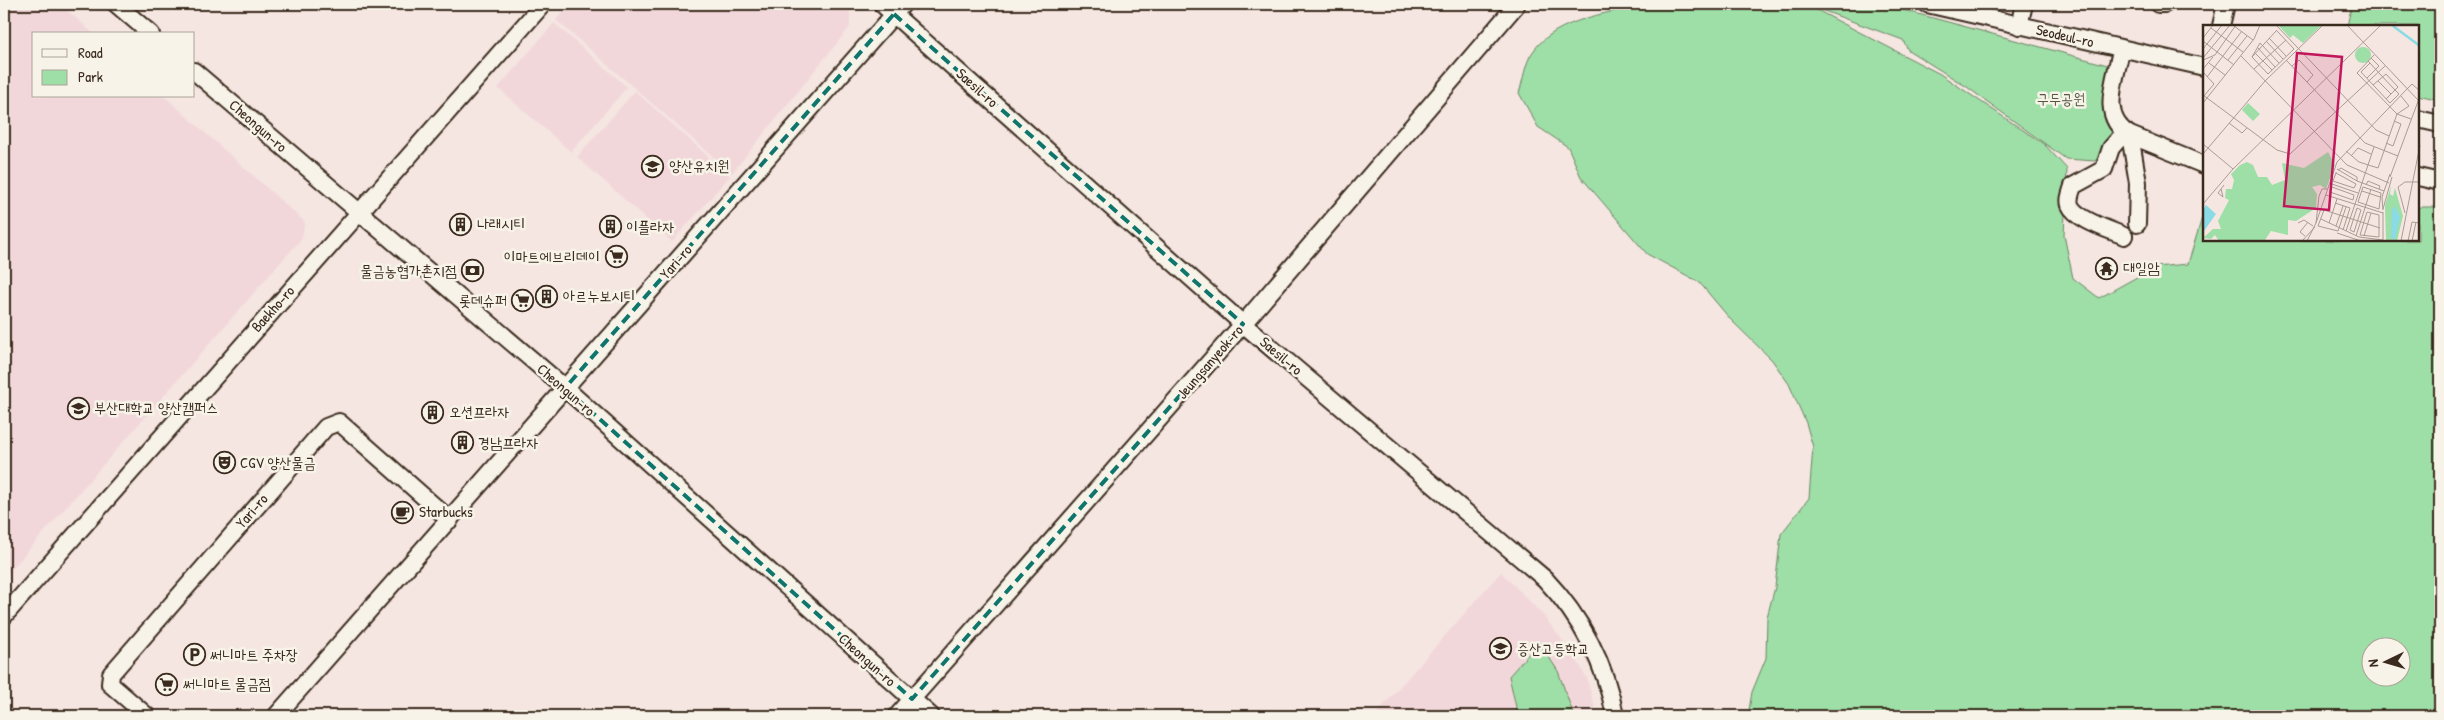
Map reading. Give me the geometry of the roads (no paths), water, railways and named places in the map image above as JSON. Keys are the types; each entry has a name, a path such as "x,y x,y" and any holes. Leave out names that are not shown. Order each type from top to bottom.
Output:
{"street":[{"path":"116,4 149,32"},
{"name":"Baekho-ro","path":"4,616 543,4"},
{"name":"Jeungsanyeok-ro","path":"897,716 1244,324 1517,4"},
{"name":"Seodeul-ro","path":"1927,4 2122,50 2203,67"},
{"path":"2019,26 2024,4"},
{"path":"2158,4 2165,4"},
{"path":"2221,25 2226,4"},
{"name":"Saesil-ro","path":"893,7 1244,324 1545,579 1571,610 1589,640 1610,691 1615,716"},
{"name":"Yari-ro","path":"276,716 565,388 893,7"},
{"path":"2122,50 2110,110 2116,124 2128,134 2203,165"},
{"name":"Cheongun-ro","path":"195,72 565,388 931,716"},
{"path":"2419,119 2440,124"},
{"path":"2128,134 2138,183 2137,224"},
{"path":"2124,236 2085,220 2071,208 2069,199 2073,186 2104,170 2111,148 2128,134"},
{"path":"2419,177 2440,182"},
{"name":"Yari-ro","path":"146,716 110,684 111,674 326,427 339,422 450,520"}],"place":[{"name":"양산유치원","path":"653,166"},
{"name":"나래시티","path":"461,224"},
{"name":"이플라자","path":"610,227"},
{"name":"이마트에브리데이","path":"616,257"},
{"name":"대일암","path":"2107,268"},
{"name":"물금농협가촌지점","path":"473,271"},
{"name":"아르누보시티","path":"547,296"},
{"name":"롯데슈퍼","path":"523,301"},
{"name":"부산대학교 양산캠퍼스","path":"78,408"},
{"name":"오션프라자","path":"433,412"},
{"name":"경남프라자","path":"462,443"},
{"name":"CGV 양산물금","path":"224,463"},
{"name":"Starbucks","path":"403,512"},
{"name":"증산고등학교","path":"1501,649"},
{"name":"써니마트 주차장","path":"194,655"},
{"name":"써니마트 물금점","path":"167,684"}],"park label":[{"name":"구두공원","path":"2061,99"}]}
